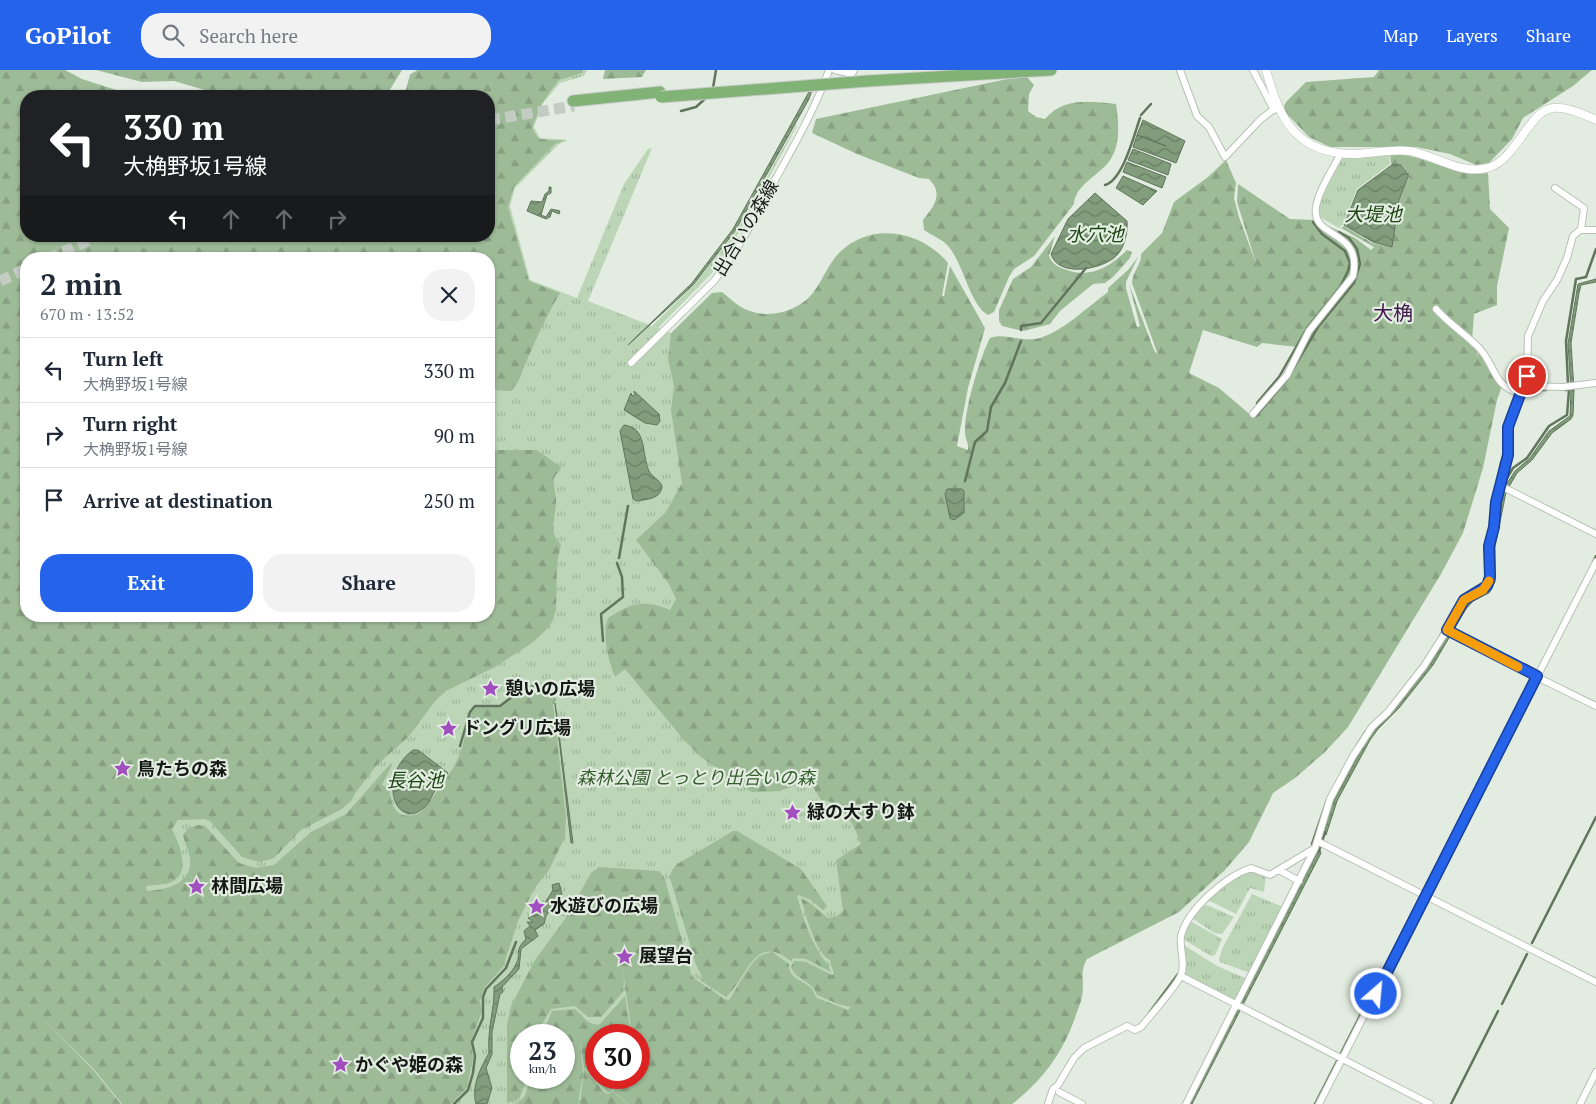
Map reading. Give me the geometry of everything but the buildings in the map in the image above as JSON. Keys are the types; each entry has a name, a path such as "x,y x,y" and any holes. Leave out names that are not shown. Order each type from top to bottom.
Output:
{"highway":[{"path":"573,103 660,94 976,70"},
{"path":"867,79 1051,70"}],"street":[{"name":"出合いの森線","path":"631,363 725,267 747,233 812,114 829,70"},
{"path":"835,70 853,72"},
{"path":"1180,70 1198,116 1209,127 1225,157 1261,119 1275,108"},
{"path":"1253,70 1285,122 1302,138 1325,150 1341,153 1410,151 1476,170 1490,167 1502,160 1529,124 1543,111 1554,107 1566,108 1596,120"},
{"path":"1266,70 1275,108"},
{"path":"1253,414 1287,375 1309,331 1353,276 1355,265 1350,246 1322,227 1316,218 1316,206 1341,153"},
{"path":"1556,188 1584,208 1582,230"},
{"path":"1186,1104 1299,881 1316,844 1330,799 1364,738 1424,666 1464,600 1487,586 1490,577 1489,546 1494,527 1496,502 1501,486 1501,474 1508,449 1508,427 1525,386 1528,336 1543,301 1557,280 1567,258 1573,236 1582,230 1596,230"},
{"path":"1436,309 1477,347 1498,380 1510,390 1522,394"},
{"path":"1477,347 1479,358"},
{"path":"1525,386 1570,386 1596,383"},
{"path":"1501,486 1596,534"},
{"path":"1319,1104 1596,562"},
{"path":"1447,630 1596,706"},
{"path":"1048,1104 1053,1089 1058,1085 1074,1058 1084,1048 1127,1026 1138,1030 1181,976 1184,926 1196,910 1227,879 1243,870 1256,868 1270,875 1316,844"},
{"path":"1316,844 1426,896 1596,982"},
{"path":"1279,870 1299,881"},
{"path":"1181,976 1430,1104"},
{"path":"1580,1104 1596,1072"},
{"path":"1059,1092 1082,1104"}],"green space":[{"path":"0,70 65,70 82,79 116,90 20,90 20,242 495,242 495,90 406,90 410,75 418,70 583,70 582,73 559,80 542,103 532,128 539,139 563,141 555,144 514,187 508,207 529,281 560,293 538,334 519,380 511,391 495,390 495,252 20,252 20,622 495,622 495,450 537,450 561,467 555,476 554,482 556,505 554,534 561,544 557,563 556,610 553,620 547,629 532,643 495,667 446,691 436,700 408,737 376,766 352,800 342,809 301,830 274,858 260,862 242,857 210,821 205,819 178,820 172,829 181,852 182,868 180,875 175,880 166,884 146,886 147,891 163,889 178,883 188,872 190,864 183,835 188,828 198,825 205,826 239,863 256,868 274,865 311,832 346,814 391,763 392,765 382,785 389,789 396,811 410,816 421,812 455,765 475,707 500,707 518,694 545,681 552,690 556,700 553,704 566,817 565,837 549,870 534,889 518,921 503,967 484,988 480,1002 482,1011 471,1041 473,1058 467,1088 451,1104 122,1104 92,1067 24,1001 92,1068 121,1104 0,1104"},
{"path":"96,70 402,70 390,90 205,90 174,81 142,82"},
{"name":"森林公園 とっとり出合いの森","path":"417,70 587,70 584,76 560,83 543,103 534,127 540,138 568,140 559,144 515,188 510,206 530,280 577,298 624,184 648,149 652,148 588,301 652,326 694,285 736,232 797,126 730,249 712,273 658,328 726,353 819,316 853,257 879,385 851,451 847,485 876,572 903,617 935,633 983,669 995,669 1015,657 1038,665 1046,727 1013,767 994,809 977,885 785,1096 773,1104 122,1104 92,1067 32,1011 13,989 8,948 14,912 29,889 49,867 58,839 63,814 66,737 72,718 68,675 83,622 495,622 495,252 318,252 322,242 495,242 495,90 421,90 409,75"},
{"path":"605,70 646,70 642,77 603,79"},
{"path":"1379,70 1592,70 1573,86 1523,118 1512,139 1489,163 1476,165 1450,154 1416,147 1330,147 1309,137 1286,113 1284,106 1286,102 1306,82 1374,77"},
{"path":"1017,77 1028,78 1034,85 1029,94 1028,111 1036,117 1045,119 1060,107 1078,102 1116,104 1118,135 1115,150 1108,163 1078,192 1074,204 1034,256 1014,269 994,312 988,315 975,300 951,249 944,242 924,230 923,220 936,200 937,195 934,184 929,179 919,178 857,154 812,133 816,119"},
{"path":"1389,153 1390,164 1357,189 1343,224 1339,228 1320,217 1320,205 1323,196 1343,158"},
{"path":"1390,154 1415,157 1463,172 1488,173 1490,209 1509,228 1497,286 1497,305 1474,314 1472,341 1477,348 1478,359 1478,349 1502,386 1497,400 1483,468 1463,533 1441,574 1348,727 1325,752 1295,778 1273,793 1249,842 1225,870 1179,912 1087,959 1083,969 1083,991 1070,1031 1050,1066 1033,1086 1012,1104 629,1104 613,1091 616,1089 650,1089 650,1024 630,1024 622,964 623,992 601,1017 588,1017 575,1006 551,1009 542,1024 510,1024 510,1089 523,1089 519,1099 507,1103 507,1024 511,1006 535,960 565,919 591,873 599,867 659,871 665,879 692,977 726,1000 729,1000 756,959 761,955 772,952 789,964 789,969 793,976 811,988 817,998 848,1010 851,1007 817,995 815,990 797,975 791,967 794,961 806,962 832,975 834,974 830,960 820,950 816,942 801,898 828,918 837,916 843,911 836,860 861,844 847,816 836,805 829,801 821,800 813,787 793,786 780,791 752,792 743,787 701,757 684,740 625,669 615,677 610,663 606,640 608,618 638,604 653,604 670,610 676,599 669,584 636,540 666,512 682,483 671,410 674,386 668,359 671,333 712,293 722,292 742,308 759,313 777,313 795,308 815,290 836,256 853,242 881,233 911,237 925,243 948,263 942,296 944,296 950,266 985,328 968,388 957,446 968,450 965,432 967,411 977,370 990,338 1001,336 1034,339 1058,330 1108,292 1108,288 1128,270 1138,257 1126,282 1126,288 1137,327 1140,326 1129,284 1154,350 1158,355 1132,283 1141,254 1162,233 1174,202 1208,177 1226,160 1236,183 1234,198 1239,217 1257,266 1237,202 1238,184 1290,219 1314,220 1343,244 1352,261 1348,278 1298,347 1262,343 1257,347 1203,330 1189,373 1219,388 1253,417 1269,400 1315,327 1353,282 1358,262 1354,248 1342,236 1326,225 1355,238 1371,250 1374,247 1341,228 1344,226 1372,243 1392,247 1399,201 1410,175 1402,165 1391,164"},
{"path":"1055,236 1049,256 1058,267 1076,272 1092,272 1107,266 1127,250 1132,252 1130,258 1113,277 1105,283 1093,284 1060,311 1050,324 1024,331 1002,326 999,321 999,310 1013,279 1031,267"},
{"path":"733,831 737,831 801,869 827,906 823,910 811,900 799,895 797,896 811,936 831,972 806,959 793,958 791,961 778,953 768,952 760,954 753,961 734,989 726,997 700,980 702,976 696,965 670,878 671,872 676,865"},
{"path":"1251,870 1266,876 1264,892 1250,888 1236,914 1208,900 1227,882"},
{"path":"1252,894 1283,907 1251,970 1247,972 1220,962 1219,959 1223,947"},
{"path":"1207,905 1234,917 1222,934 1214,933 1192,918 1202,906"},
{"path":"1190,921 1222,939 1215,955 1211,956 1183,939"},
{"path":"1182,944 1217,966 1247,980 1236,1000 1234,1001 1184,975"},
{"path":"625,996 629,1024 600,1024"},
{"path":"575,1009 593,1024 585,1024 585,1068 580,1040 583,1073 578,1104 517,1104 525,1096 527,1089 575,1089 575,1024 547,1024 552,1011"},
{"path":"584,1069 585,1089 602,1089 609,1094 612,1091 628,1104 580,1104"},
{"path":"604,1089 614,1089 608,1093"}],"water":[{"path":"815,81 809,99 735,231 693,285 628,345 692,283 733,229"},
{"path":"1143,120 1185,141 1176,163 1133,147"},
{"path":"1133,149 1171,164 1168,175 1128,160"},
{"path":"1127,162 1166,177 1162,188 1123,172"},
{"name":"大堤池","path":"1393,164 1401,165 1409,175 1399,200 1392,247 1373,242 1344,225 1358,190"},
{"path":"1123,176 1157,191 1143,205 1116,188"},
{"path":"549,187 551,187 551,193 547,195 541,215 546,217 551,209 560,211 559,214 552,211 550,217 546,219 527,211 531,201 542,202 545,194 549,191"},
{"name":"水穴池","path":"1095,193 1127,221 1124,243 1118,254 1103,264 1083,269 1063,267 1055,262 1051,254 1068,219"},
{"path":"1596,279 1596,282 1581,285 1579,293 1571,343 1574,390 1573,415 1571,419 1552,433 1532,460 1517,473 1506,492 1495,547 1495,582 1489,593 1473,601 1466,609 1433,665 1399,708 1370,740 1337,801 1326,835 1324,834 1330,808 1367,739 1397,707 1431,663 1471,599 1491,586 1493,578 1492,547 1497,532 1499,505 1506,485 1515,471 1530,458 1549,431 1570,416 1571,390 1568,344 1578,284"},
{"path":"634,391 659,414 660,421 657,425 645,423 624,410 631,393 632,396 635,395"},
{"path":"624,425 632,427 637,431 649,471 662,486 659,494 653,498 637,501 633,499 620,431"},
{"path":"947,489 962,489 964,491 964,513 954,520 950,518 945,494"},
{"path":"555,703 573,843 571,843"},
{"name":"長谷池","path":"413,750 418,750 448,773 426,806 416,813 406,813 399,808 394,799 393,787 395,774 401,762"},
{"path":"1319,849 1321,853 1192,1104 1190,1104"},
{"path":"559,883 562,894 559,895 546,916 544,924 535,930 538,936 521,949 519,969 502,987 503,992 500,994 492,1032 492,1054 486,1068 492,1088 487,1104 476,1104 476,1084 489,1053 494,987 507,977 518,960 520,947 526,939 524,931 530,926 527,922 533,922 528,918 539,913 553,890 552,885"}],"waterway":[{"path":"713,88 716,70"},
{"path":"681,111 696,107 707,97"},
{"path":"1141,115 1151,104"},
{"path":"1105,185 1117,175 1122,166 1140,118"},
{"path":"1257,403 1279,377 1307,328 1340,287 1348,271 1350,263 1345,251 1322,234 1313,222"},
{"path":"1256,416 1286,381 1318,327 1354,283 1360,264 1357,249 1349,238 1339,232"},
{"path":"1568,384 1566,341 1576,279 1586,277 1596,249"},
{"path":"1021,330 1021,326 1041,323 1086,268"},
{"path":"965,481 975,442 987,431 991,407 1005,383 1021,341"},
{"path":"1527,390 1546,390"},
{"path":"1504,483 1513,468 1527,458 1549,426 1567,415 1569,390 1565,390"},
{"path":"1496,489 1499,482"},
{"path":"619,558 628,506"},
{"path":"1486,563 1486,545 1490,531"},
{"path":"1593,562 1596,556"},
{"path":"603,641 601,614 623,597 622,577 617,563"},
{"path":"1484,584 1487,568"},
{"path":"1440,636 1455,608 1465,597"},
{"path":"1424,890 1533,677"},
{"path":"460,746 470,712 475,706 500,706 517,693 538,684"},
{"path":"1357,745 1366,731"},
{"path":"1312,844 1327,800"},
{"path":"1532,943 1596,817"},
{"path":"1319,851 1325,832"},
{"path":"1340,1055 1420,898"},
{"path":"454,1104 468,1090 473,1073 475,1056 472,1042 483,1018 483,997 486,989 506,968 516,942"},
{"path":"1502,1004 1527,954"},
{"path":"1149,1013 1178,974"},
{"path":"1451,1104 1498,1011"},
{"path":"1315,1104 1338,1059"}],"tunnel":[{"path":"495,119 574,106"},
{"path":"63,252 85,242"},
{"path":"0,281 20,272"}],"slow traffic":[{"path":"1489,581 1483,590 1464,600 1447,630 1518,667"}],"place":[{"name":"憩いの広場","path":"491,689"},
{"name":"ドングリ広場","path":"449,728"},
{"name":"鳥たちの森","path":"123,769"},
{"name":"緑の大すり鉢","path":"793,812"},
{"name":"林間広場","path":"197,886"},
{"name":"水遊びの広場","path":"536,906"},
{"name":"展望台","path":"625,956"},
{"name":"かぐや姫の森","path":"341,1065"}],"district":[{"name":"大桷","path":"1393,313"}],"route":[{"path":"1376,994 1537,676 1447,630 1464,600 1483,590 1487,586 1490,577 1489,546 1494,527 1494,511 1501,486 1501,474 1508,455 1508,427 1525,386 1527,376"}]}
